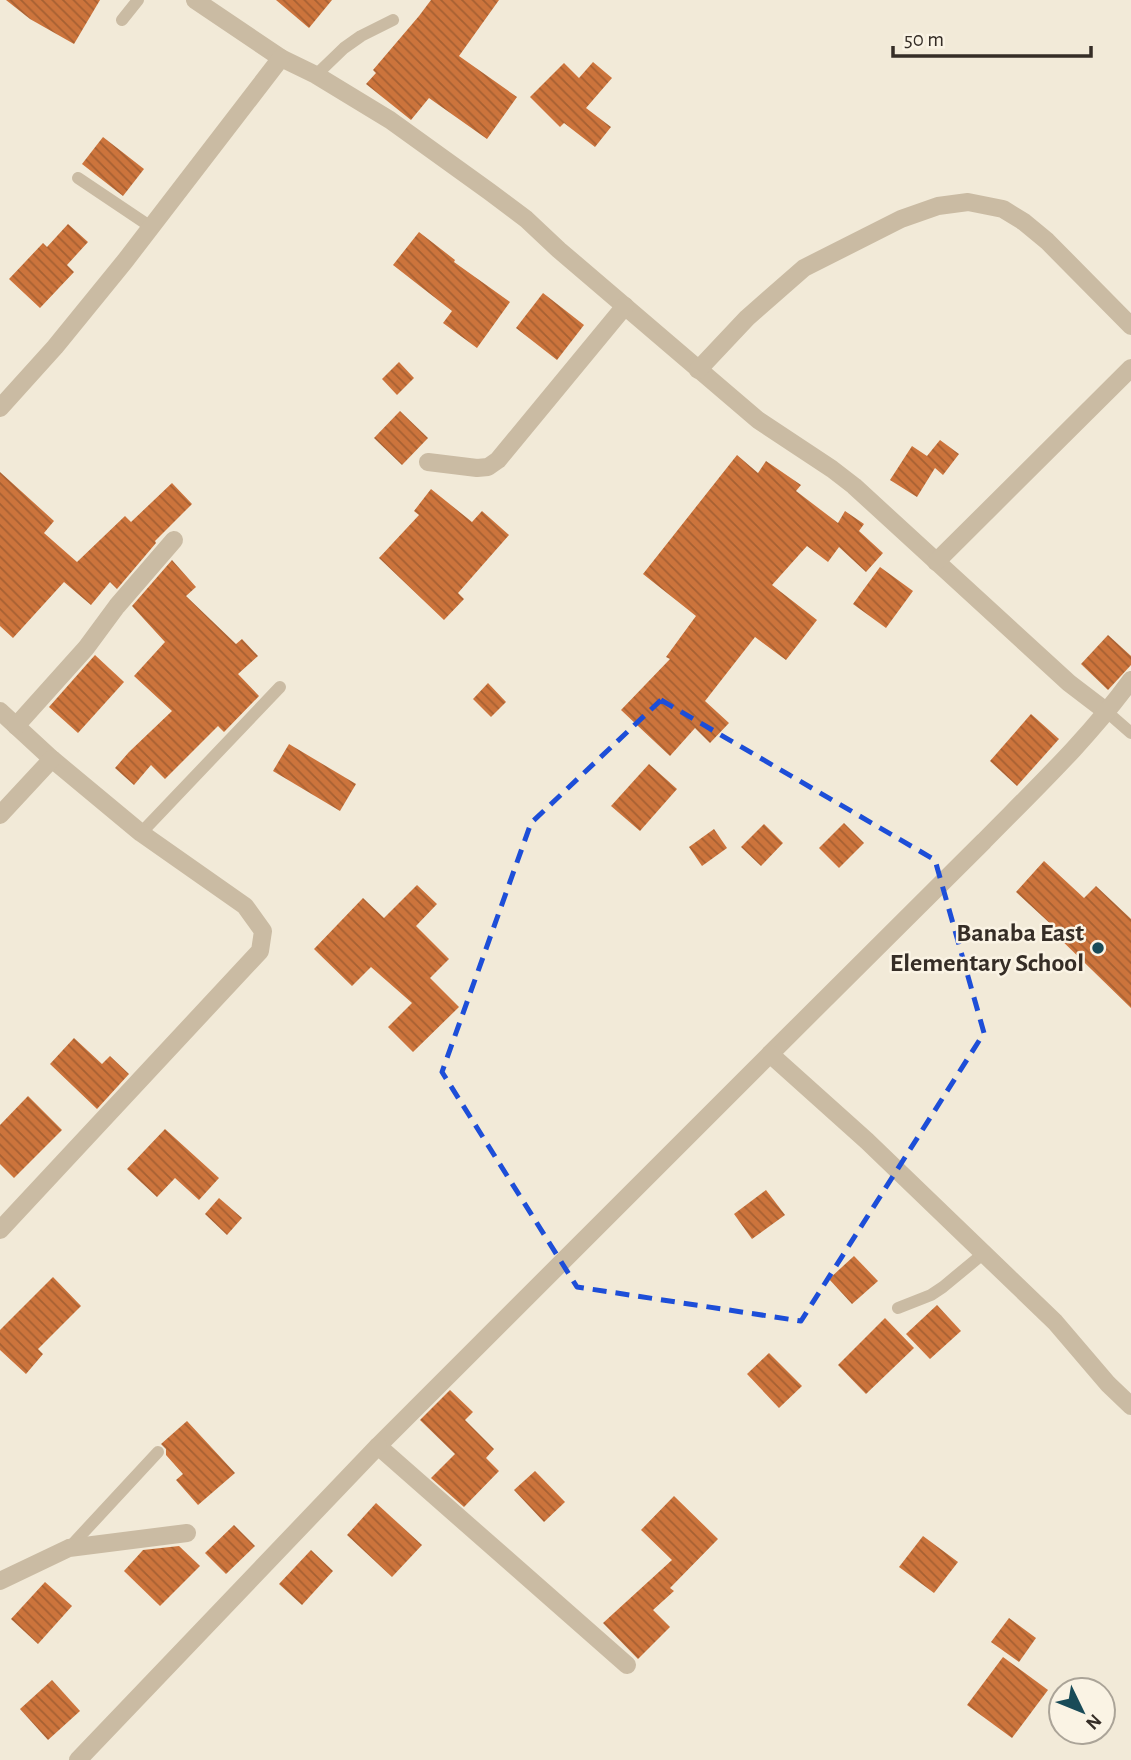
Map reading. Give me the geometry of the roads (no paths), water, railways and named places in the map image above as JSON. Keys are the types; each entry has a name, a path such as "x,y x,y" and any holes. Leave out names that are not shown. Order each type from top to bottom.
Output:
{"street":[{"path":"195,0 281,58 316,75 390,120 526,219 758,420 854,486 1069,683 1107,712"},
{"path":"0,408 55,347 281,58"},
{"path":"698,370 747,318 804,268 901,219 937,206 968,202 1003,209 1024,222 1131,326"},
{"path":"428,462 477,468 488,467 498,460 625,306"},
{"path":"936,562 1131,368"},
{"path":"16,726 86,648 117,606 174,540"},
{"path":"78,1760 378,1447 1054,770 1107,712 1131,680"},
{"path":"0,711 52,760 141,833 245,906 262,931 260,951 0,1230"},
{"path":"0,815 52,760"},
{"path":"770,1054 867,1141 1055,1322 1108,1384 1131,1406"},
{"path":"378,1447 627,1665"},
{"path":"0,1581 69,1548 187,1533"}],"lane":[{"path":"122,20 138,0"},
{"path":"316,75 344,48 393,20"},
{"path":"78,178 151,227"},
{"path":"141,833 280,687"},
{"path":"1107,712 1131,733"},
{"path":"898,1308 943,1287 984,1253"},
{"path":"69,1548 158,1452"}],"place":[{"name":"Banaba East Elementary School","path":"1098,948"}]}
